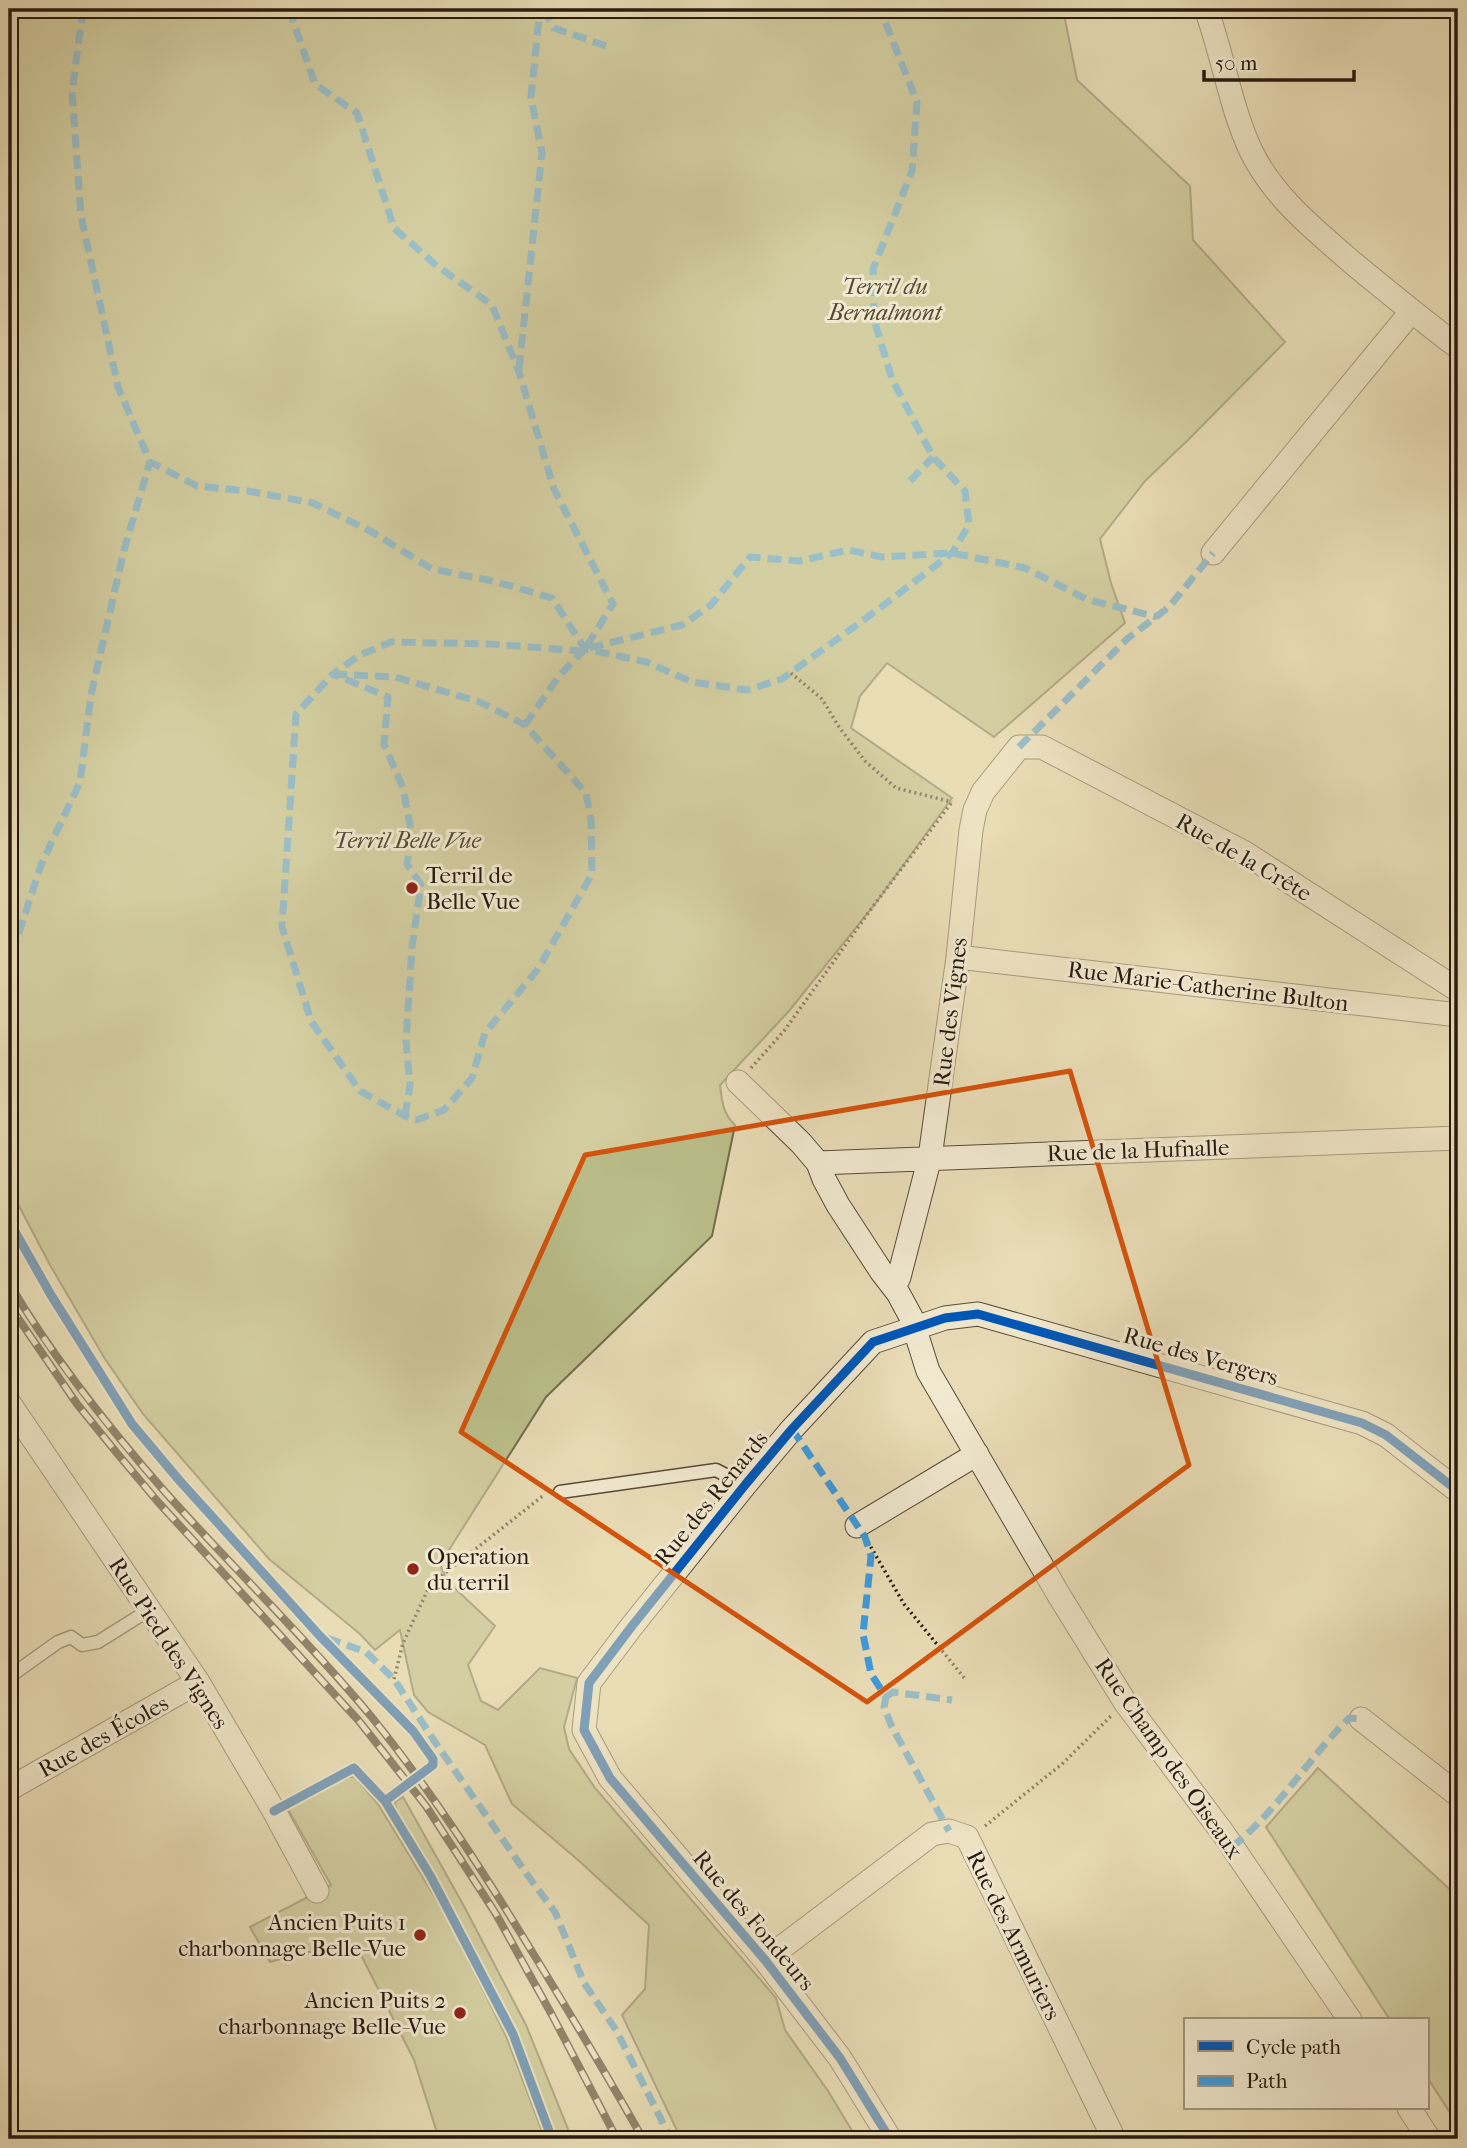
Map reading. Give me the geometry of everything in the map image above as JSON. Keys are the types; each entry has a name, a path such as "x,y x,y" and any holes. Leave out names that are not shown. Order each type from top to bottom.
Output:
{"street":[{"path":"1211,10 1241,122 1263,173 1298,216 1411,312 1458,347"},
{"path":"1213,553 1411,312"},
{"name":"Rue des Vignes","path":"894,1287 899,1277 930,1157 975,810 983,792 1019,747"},
{"name":"Rue de la Crête","path":"1019,747 1042,747 1245,853 1458,990"},
{"name":"Rue Marie-Catherine Bulton","path":"957,957 1458,1014"},
{"name":"Rue Champ des Oiseaux","path":"738,1082 818,1163 838,1205 894,1287 911,1317 928,1371 1125,1703 1223,1833 1349,2018"},
{"name":"Rue de la Hufnalle","path":"818,1163 1458,1138"},
{"name":"Rue des Vergers","path":"914,1328 945,1318 978,1314 1362,1423 1386,1435 1458,1491"},
{"name":"Rue des Renards","path":"584,1730 589,1683 745,1485 792,1429 873,1342 914,1328"},
{"name":"Rue Pied des Vignes","path":"9,1403 198,1682 274,1811 317,1891"},
{"path":"861,1532 977,1454"},
{"name":"Rue des Écoles","path":"9,1789 198,1682"},
{"path":"1361,1719 1458,1795"},
{"name":"Rue des Fondeurs","path":"584,1730 610,1778 765,1960 840,2058 890,2139"},
{"name":"Rue des Armuriers","path":"765,1960 932,1834 950,1830 967,1837 1114,2139"},
{"path":"1410,2110 1429,2139"}],"lane":[{"path":"560,1492 716,1470 745,1485"},
{"path":"9,1677 58,1643 71,1637 82,1645 98,1642 149,1610"}],"path":[{"path":"738,1082 784,1031 952,802 896,788 865,761 822,699 791,673"},
{"path":"394,1679 403,1643 430,1585 542,1495 560,1492"},
{"path":"861,1532 904,1604 966,1680"},
{"path":"967,1837 990,1823 1062,1764 1125,1703"}],"highlighted area":[{"path":"1070,1071 1189,1465 867,1702 461,1432 585,1155"}],"green space":[{"path":"9,9 1063,9 1077,80 1190,186 1193,240 1285,342 1145,481 1100,539 1125,623 994,737 887,663 860,696 851,728 952,798 875,904 789,1011 720,1085 722,1102 735,1125 712,1236 546,1397 440,1564 447,1581 495,1626 468,1665 481,1701 498,1710 540,1668 577,1678 564,1727 569,1749 595,1788 776,1998 785,2030 828,2091 857,2139 681,2139 622,2015 645,1989 649,1925 512,1804 485,1745 428,1712 414,1695 400,1630 375,1650 360,1634 269,1559 143,1414 105,1359 50,1265 9,1187"},
{"path":"1318,1768 1458,1897 1458,2125 1428,2079 1428,2018 1389,2018 1266,1827"},
{"path":"348,1777 355,1777 378,1804 447,1917 506,2036 545,2139 439,2139 414,2060 360,1953 304,1952 270,1962 250,1927 331,1885 288,1809"},
{"path":"403,1797 526,2025 572,2139 556,2139 515,2031 431,1869 396,1810 395,1802"}],"railway":[{"path":"9,1283 63,1365 124,1443 191,1521 346,1686 413,1771 512,1919 643,2139"},
{"path":"9,1305 77,1404 116,1452 158,1502 359,1721 426,1806 496,1914 617,2139"}],"marked path":[{"path":"83,9 72,92 81,216 118,387 150,462 197,486 248,491 313,503 372,532 432,569 497,582 552,598 585,649 646,662 692,682 747,690 782,679 876,611 952,553 969,525 965,491 933,457 892,379 874,320 873,269 912,171 917,102 880,9"},
{"path":"289,9 315,84 357,113 394,228 437,266 492,305 519,372 554,489 613,604 585,649"},
{"path":"519,369 542,153 531,97 540,9"},
{"path":"543,9 554,28 606,46"},
{"path":"910,481 933,457"},
{"path":"9,945 14,948 41,865 80,782 91,695 124,550 150,462"},
{"path":"405,1116 410,1085 406,1041 412,947 421,885 407,864 412,836 403,788 384,744 388,697 333,674 360,655 391,642 490,644 583,651 682,625 711,605 750,557 800,561 848,550 882,557 952,553 1025,568 1086,599 1157,617"},
{"path":"1019,747 1127,639 1169,607 1213,553"},
{"path":"525,725 559,676 583,651"},
{"path":"333,674 395,677 480,702 525,725 586,793 591,820 592,874 538,969 485,1033 472,1078 444,1110 416,1120 360,1091 311,1021 282,927 296,714 333,674"},
{"path":"792,1429 865,1537 871,1556 863,1634 871,1674 886,1697 884,1707 892,1727 949,1831"},
{"path":"327,1638 366,1652 394,1679 555,1912 584,1983 616,2030 671,2139"},
{"path":"886,1697 893,1692 952,1700"},
{"path":"1232,1847 1264,1817 1349,1718 1361,1719"}],"cycle path":[{"path":"9,1221 51,1295 132,1424 319,1635 413,1731 433,1759 433,1765 385,1801"},
{"path":"890,2139 840,2058 765,1960 610,1778 584,1730 589,1683 792,1429 873,1342 945,1318 978,1314 1362,1423 1386,1435 1458,1491"},
{"path":"274,1811 354,1768 385,1801 431,1877 513,2034 552,2139"}],"place":[{"name":"Terril de Belle Vue","path":"412,888"},
{"name":"Operation du terril","path":"413,1569"},
{"name":"Ancien Puits 1 charbonnage Belle-Vue","path":"420,1935"},
{"name":"Ancien Puits 2 charbonnage Belle-Vue","path":"460,2013"}],"park label":[{"name":"Terril du Bernalmont","path":"885,299"},
{"name":"Terril Belle Vue","path":"407,840"}]}
